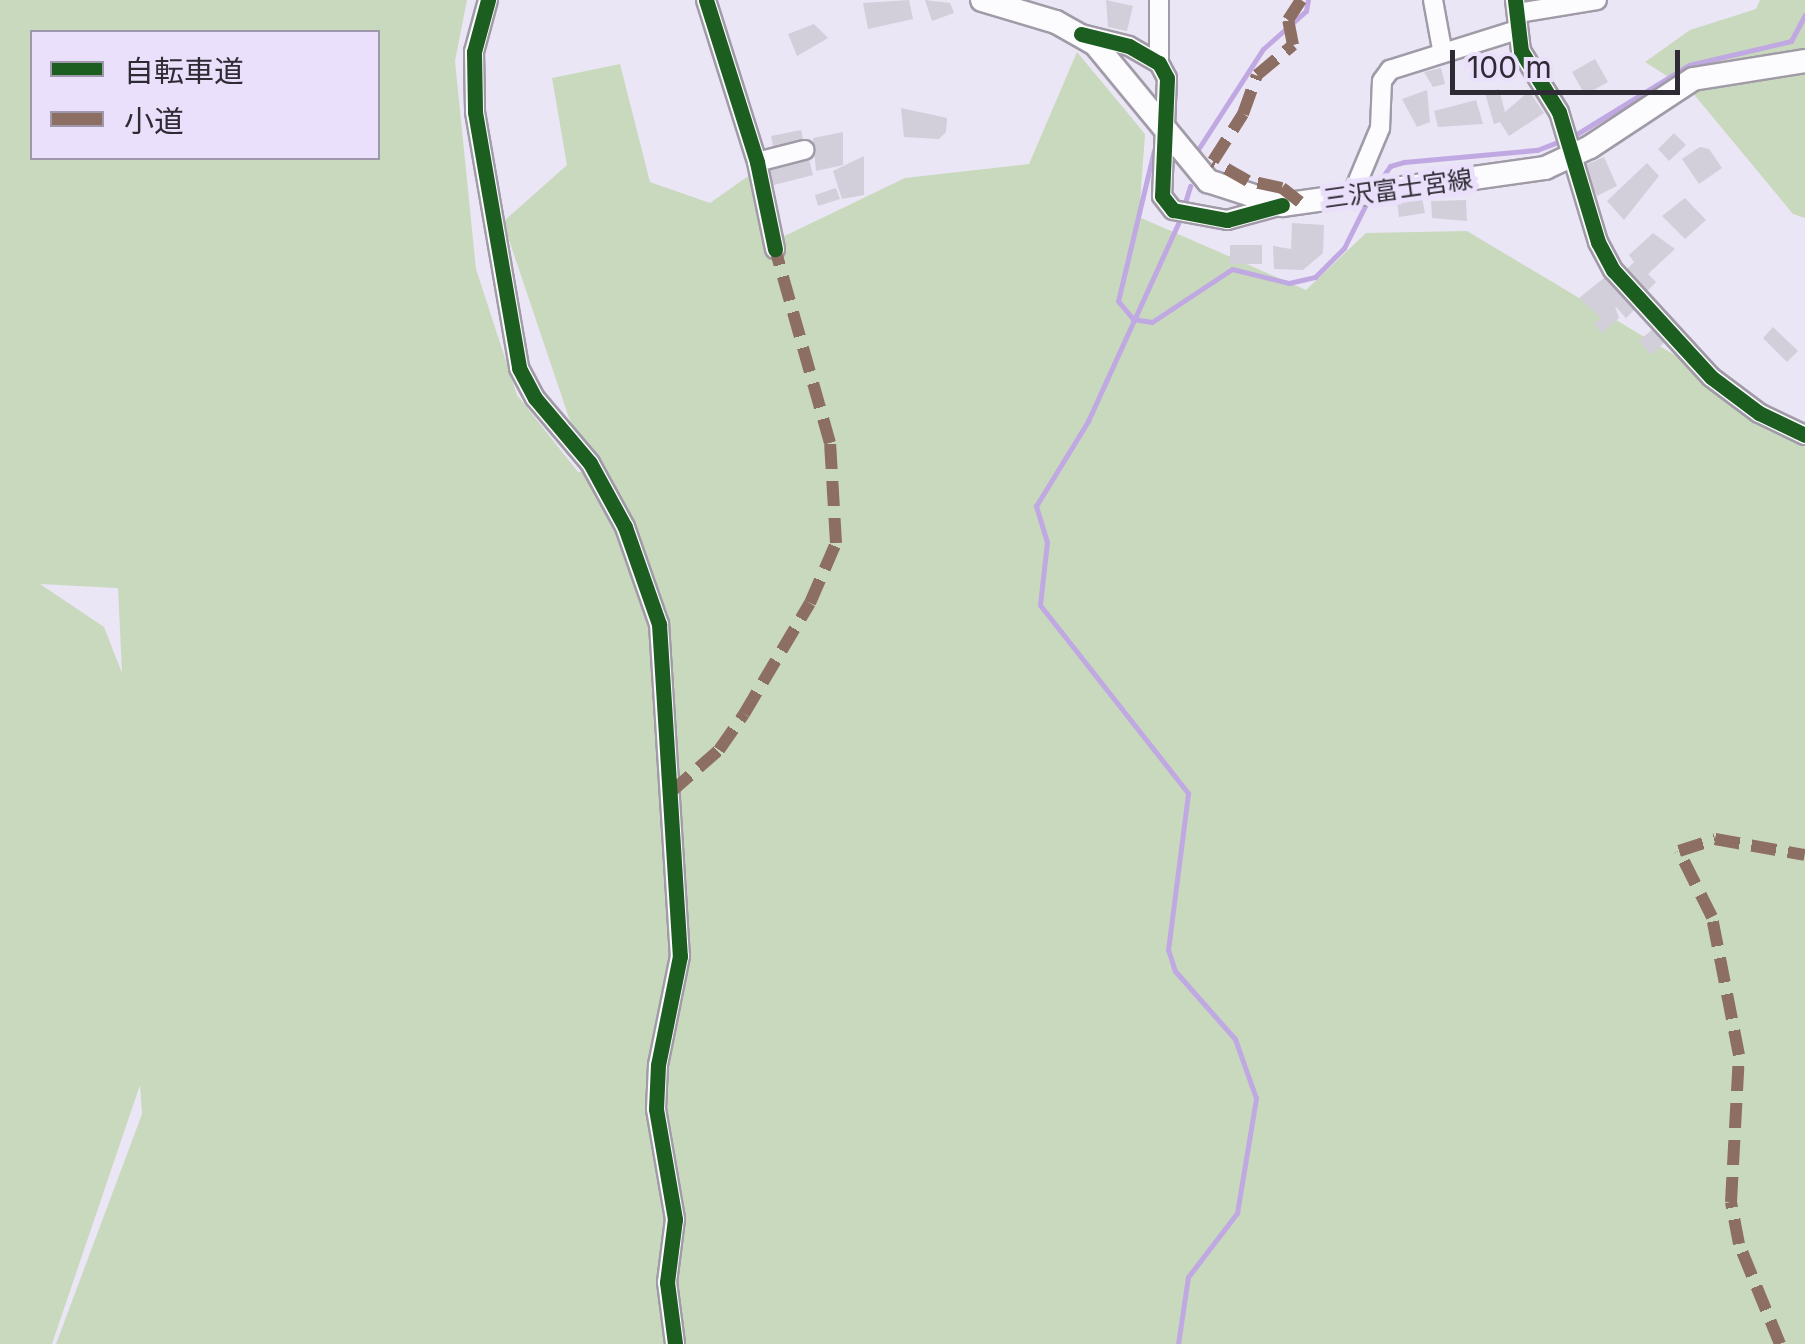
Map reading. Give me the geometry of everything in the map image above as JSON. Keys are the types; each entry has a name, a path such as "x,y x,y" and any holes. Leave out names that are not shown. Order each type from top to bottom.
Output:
{"main road":[{"path":"982,0 1081,34"},
{"name":"三沢富士宮線","path":"1081,34 1166,138 1208,181 1282,205 1545,168 1570,147 1693,80 1805,60"}],"street":[{"path":"488,0 474,52 475,112 519,368 535,398 590,463 625,527 659,624 680,956 658,1065 656,1109 675,1219 667,1282 675,1344"},
{"path":"706,0 757,162 776,249"},
{"path":"1159,0 1159,63 1170,94 1162,196 1173,210 1192,216 1248,218 1282,205"},
{"path":"1433,0 1442,49"},
{"path":"1364,194 1380,128 1382,80 1390,70 1517,14 1596,0"},
{"path":"1517,14 1521,51 1570,147 1598,242 1649,314 1721,385 1758,414 1805,435"},
{"path":"1081,34 1128,46 1159,63"},
{"path":"757,162 804,150"}],"green space":[{"path":"0,0 467,0 455,61 476,269 517,395 578,472 599,472 569,418 503,222 567,165 552,78 620,64 650,182 710,203 754,172 768,244 905,178 1029,164 1077,52 1145,134 1139,217 1306,290 1366,233 1467,231 1805,433 1805,1344 56,1344 142,1114 140,1085 52,1344 0,1344","holes":["40,584 118,588 122,673 104,627"]},
{"path":"1760,0 1805,0 1805,218 1793,214 1692,92 1645,62 1690,30 1756,9"}],"building":[{"path":"909,0 913,19 868,29 863,3"},
{"path":"925,0 950,3 954,13 932,21"},
{"path":"1106,0 1133,6 1127,31 1108,27"},
{"path":"814,24 828,38 797,56 788,34"},
{"path":"1595,59 1608,82 1585,95 1572,72"},
{"path":"1441,68 1445,84 1433,87 1424,72"},
{"path":"1499,89 1505,112 1529,91 1544,113 1509,136 1500,122 1494,124 1485,93"},
{"path":"1427,90 1430,122 1417,127 1402,99"},
{"path":"1476,100 1483,124 1438,127 1434,111"},
{"path":"901,108 947,118 946,132 939,139 904,137"},
{"path":"801,130 804,143 774,150 771,136"},
{"path":"843,132 843,165 816,171 813,138"},
{"path":"1674,133 1686,145 1669,161 1658,149"},
{"path":"1700,147 1709,149 1722,168 1699,184 1682,159"},
{"path":"808,155 813,175 770,186 765,167"},
{"path":"864,156 864,195 842,199 833,171"},
{"path":"1604,157 1617,186 1597,196 1583,166"},
{"path":"1647,163 1659,176 1624,220 1607,201"},
{"path":"836,188 840,199 818,206 815,195"},
{"path":"1422,198 1425,213 1399,217 1397,202"},
{"path":"1685,198 1706,220 1685,239 1662,216"},
{"path":"1466,200 1467,221 1432,218 1431,201"},
{"path":"1292,223 1324,225 1323,253 1303,270 1274,269 1273,246 1291,249"},
{"path":"1653,233 1675,249 1648,274 1656,282 1647,291 1627,269 1634,262 1629,255"},
{"path":"1230,245 1262,245 1262,264 1230,264"},
{"path":"1609,274 1639,305 1626,318 1615,306 1619,318 1602,333 1594,324 1601,318 1579,298"},
{"path":"1655,327 1667,340 1651,355 1639,341"},
{"path":"1773,327 1798,351 1787,362 1763,338"}],"waterway":[{"path":"1197,151 1263,49 1306,11 1308,0"},
{"path":"1572,137 1689,65 1791,41 1805,15"},
{"path":"1379,182 1390,166 1404,162 1537,150 1561,141"},
{"path":"1154,150 1118,301 1133,319 1152,322 1232,269 1289,283 1315,277 1344,248 1368,200"},
{"path":"1184,206 1190,186"},
{"path":"1178,1344 1188,1277 1237,1213 1256,1098 1235,1039 1175,971 1168,950 1188,793 1040,605 1047,542 1036,506 1088,421 1181,217"}],"marked path":[{"path":"1300,202 1282,188 1248,181 1213,161 1243,114 1257,75 1293,45 1288,20 1301,0"},
{"path":"671,792 719,750 744,714 810,603 836,543 830,443 775,249"},
{"path":"1780,1344 1739,1244 1731,1202 1739,1055 1712,917 1679,851 1715,839 1805,855"}],"cycle path":[{"path":"488,0 474,52 475,112 519,368 535,398 590,463 625,527 659,624 680,956 658,1065 656,1109 675,1219 667,1282 675,1344"},
{"path":"706,0 757,162 775,249"},
{"path":"1515,0 1521,51 1559,112 1598,242 1613,270 1711,377 1759,413 1805,435"},
{"path":"1081,34 1129,46 1159,63 1167,78 1162,196 1173,210 1227,220 1282,205"}]}
